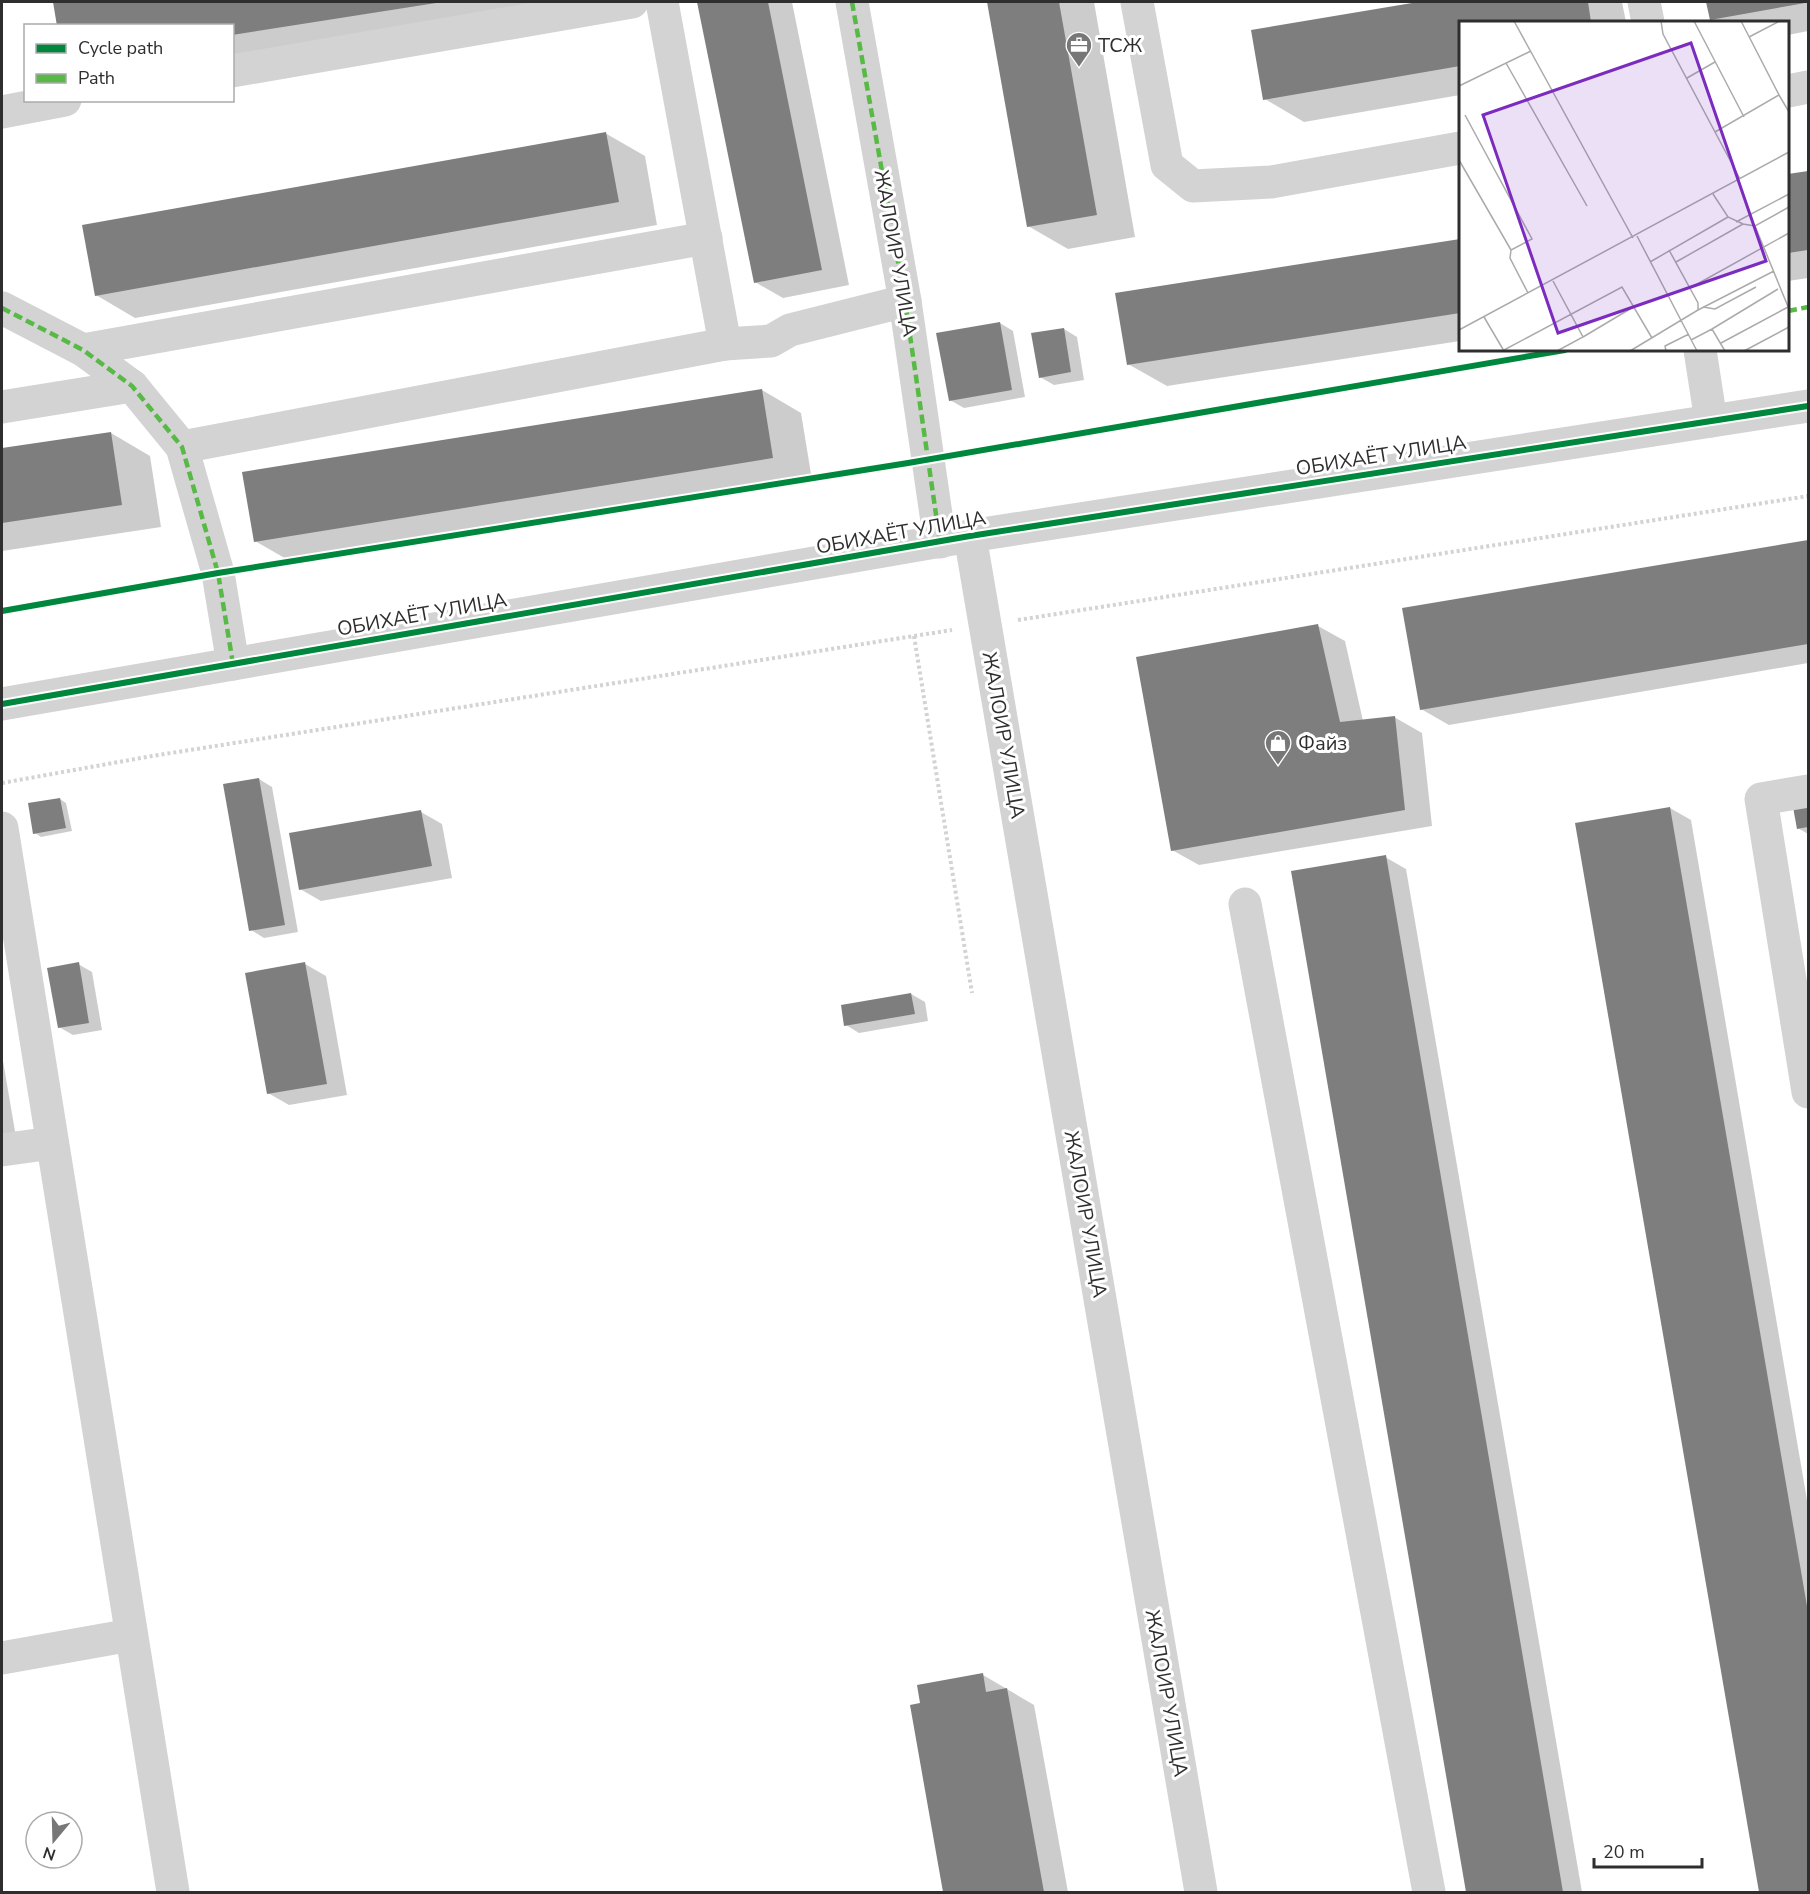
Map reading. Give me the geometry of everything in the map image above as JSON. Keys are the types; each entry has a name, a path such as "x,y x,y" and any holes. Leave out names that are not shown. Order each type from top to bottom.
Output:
{"street":[{"path":"234,71 632,2"},
{"path":"662,2 725,344"},
{"name":"ЖАЛОИР УЛИЦА","path":"852,2 905,301 955,539 985,625 1201,1893"},
{"path":"1137,2 1167,165 1193,186 1271,182 1459,148"},
{"path":"1644,2 1648,21"},
{"path":"1789,91 1809,87"},
{"path":"2,111 54,102"},
{"path":"83,350 706,238"},
{"path":"182,447 725,344 771,341 790,330 905,301"},
{"path":"2,308 83,350 132,386 182,447 218,573 233,664"},
{"path":"1700,351 1711,421"},
{"path":"2,407 132,386"},
{"name":"ОБИХАЁТ УЛИЦА","path":"2,704 955,539 1809,406"},
{"path":"1809,790 1761,799 1809,1092"},
{"path":"2,828 173,1893"},
{"path":"1245,903 1429,1893"},
{"path":"2,1150 52,1143"},
{"path":"2,1658 131,1635"}],"path":[{"path":"2,783 152,756 1809,496"},
{"path":"914,636 972,993"}],"building":[{"path":"53,2 436,2 234,35 234,24 57,24"},
{"path":"697,2 768,2 822,270 754,283"},
{"path":"987,2 1059,2 1097,215 1027,227"},
{"path":"1418,2 1588,2 1591,21 1459,21 1459,66 1263,100 1251,30"},
{"path":"1706,2 1805,2 1805,3 1710,20"},
{"path":"606,132 619,202 95,296 82,225"},
{"path":"1808,171 1808,250 1789,253 1789,174"},
{"path":"1459,239 1459,313 1127,365 1115,293"},
{"path":"1000,322 1012,390 949,401 936,333"},
{"path":"1064,328 1071,372 1039,378 1031,333"},
{"path":"762,389 773,458 254,542 242,472"},
{"path":"111,432 122,505 2,523 2,448"},
{"path":"1808,540 1808,644 1420,710 1402,608"},
{"name":"Файз","path":"1318,624 1340,722 1395,716 1405,810 1171,851 1136,657"},
{"path":"259,778 285,925 249,931 223,784"},
{"path":"1808,793 1808,827 1797,829 1791,796"},
{"path":"60,798 66,828 33,834 28,803"},
{"path":"1670,807 1808,1612 1808,1892 1759,1892 1575,823"},
{"path":"421,810 432,866 299,890 289,833"},
{"path":"1386,855 1563,1892 1466,1892 1291,871"},
{"path":"79,962 89,1023 58,1028 47,968"},
{"path":"305,962 327,1084 267,1094 245,973"},
{"path":"911,993 915,1014 844,1026 841,1005"},
{"path":"983,1673 986,1692 1007,1688 1044,1892 943,1892 910,1705 920,1703 917,1685"}],"marked path":[{"path":"852,2 905,301 940,542"},
{"path":"1789,311 1808,307"},
{"path":"2,308 83,350 132,386 182,447 218,573 233,664"}],"cycle path":[{"path":"2,611 218,573 908,463 1559,351"},
{"path":"2,704 970,536 1808,406"}],"place":[{"name":"ТСЖ","path":"1079,68"},
{"name":"Файз","path":"1278,766"}]}
